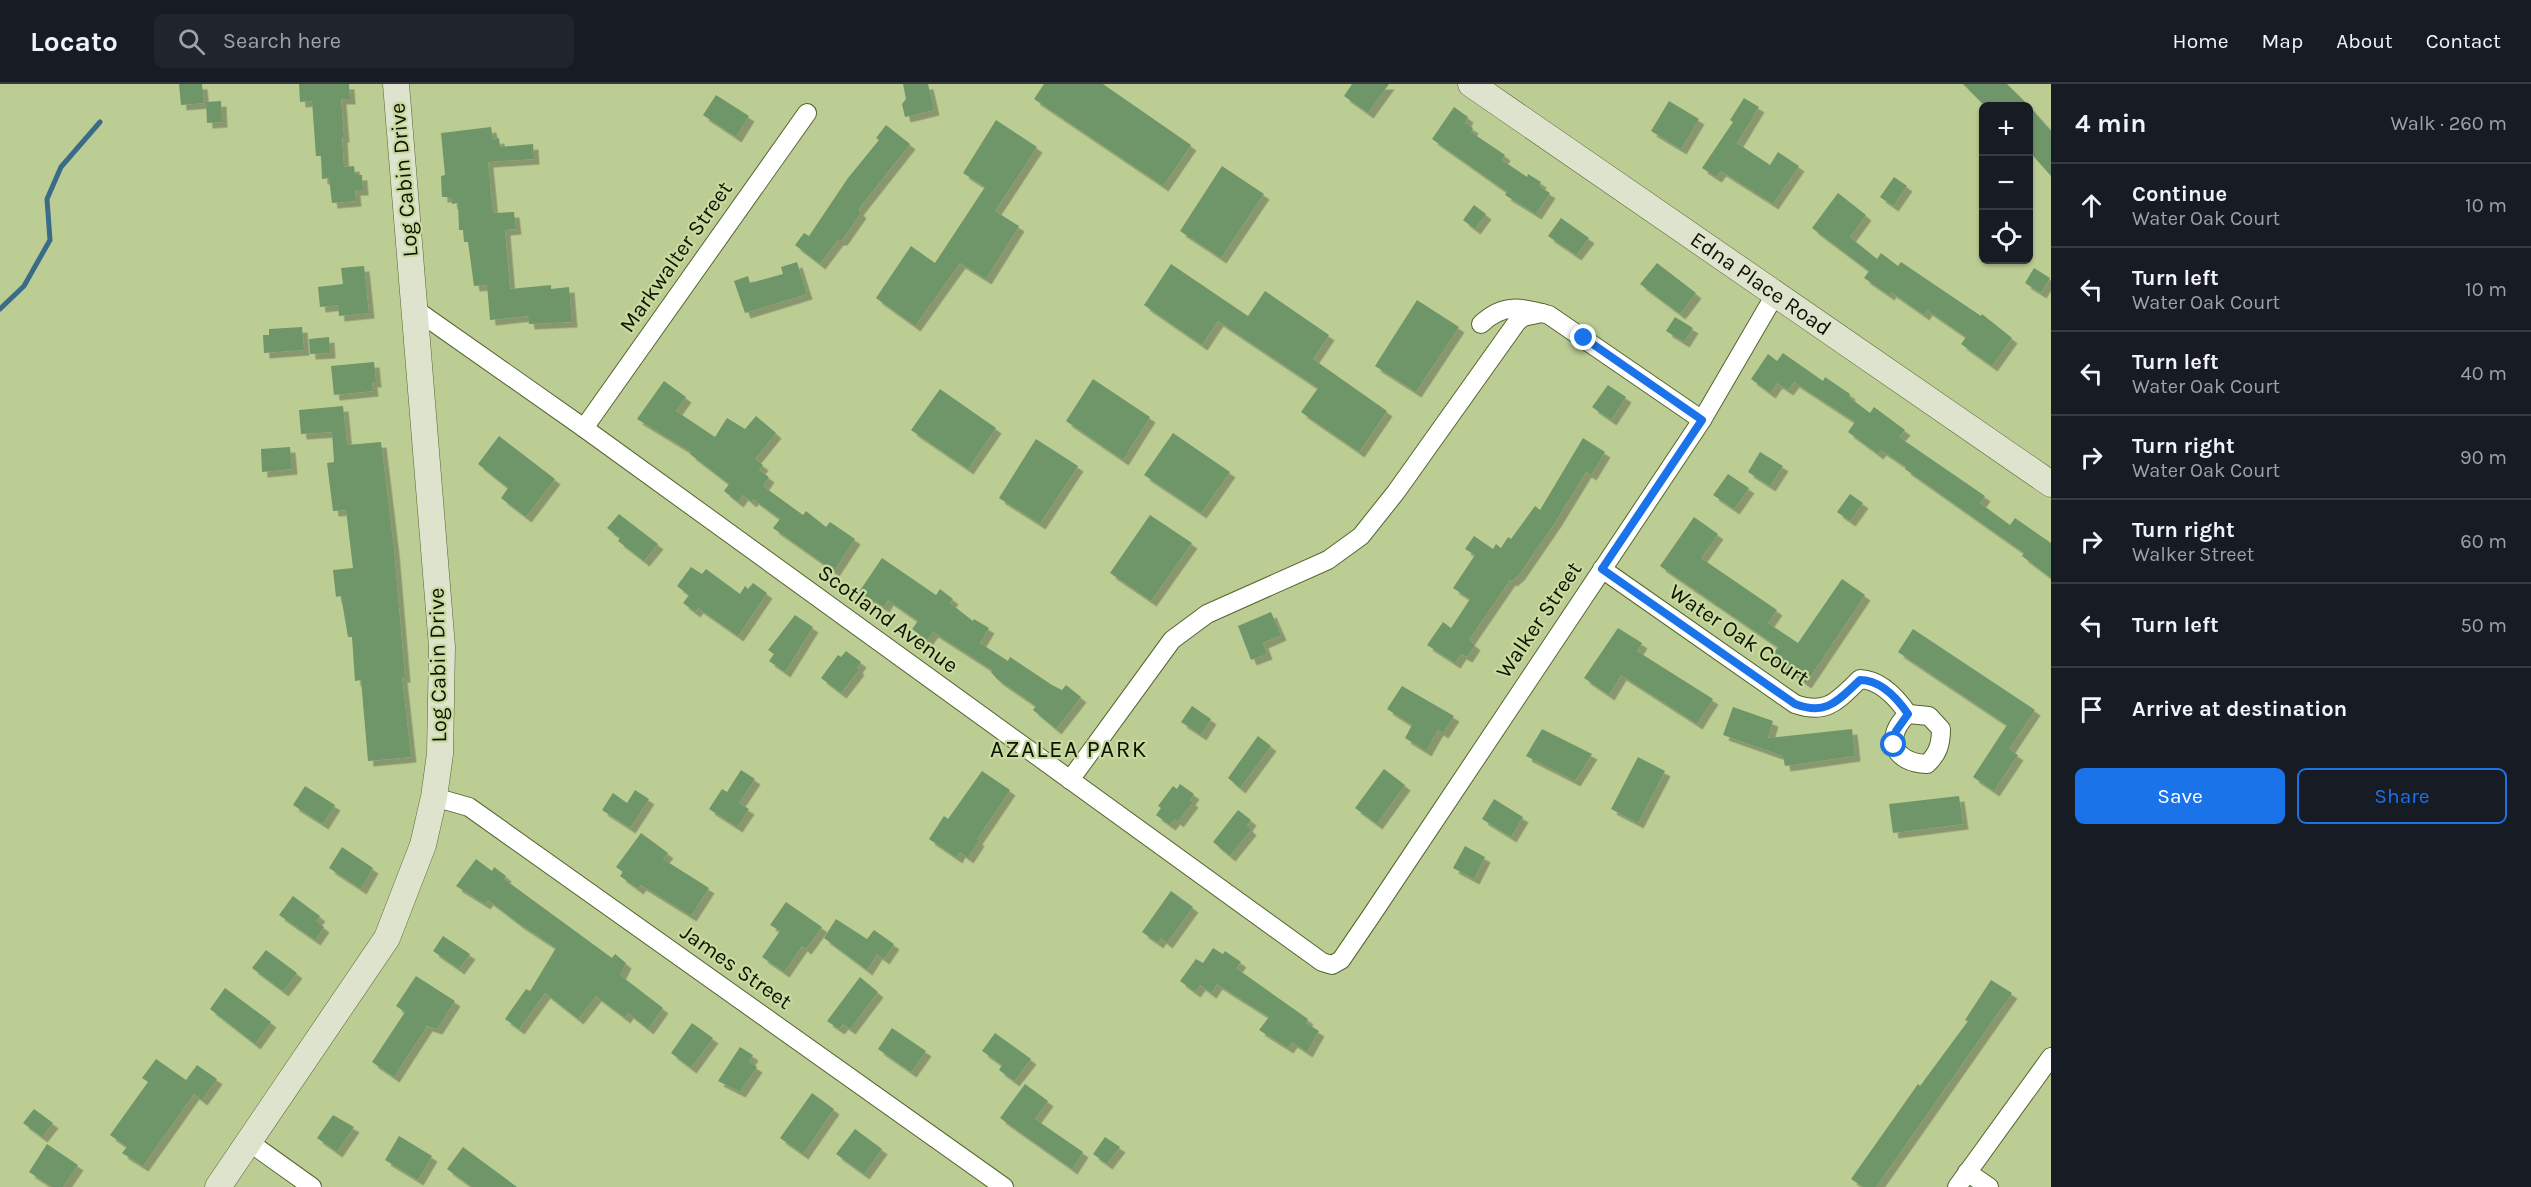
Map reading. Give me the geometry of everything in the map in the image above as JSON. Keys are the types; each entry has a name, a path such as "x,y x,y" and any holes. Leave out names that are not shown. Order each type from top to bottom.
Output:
{"street":[{"name":"Log Cabin Drive","path":"218,1187 387,938 423,845 434,797 442,720 442,647 396,84"},
{"name":"Edna Place Road","path":"1472,84 2051,484"},
{"name":"Markwalter Street","path":"584,428 807,113"},
{"name":"Walker Street","path":"1332,965 1341,960 1371,916 1702,420 1776,293"},
{"path":"1481,324 1492,313 1501,310 1520,308 1542,313 1584,338 1702,420"},
{"name":"Scotland Avenue","path":"416,310 584,428 1322,962 1332,965"},
{"path":"1070,780 1172,640 1207,614 1328,560 1361,536 1396,492 1504,340 1523,317 1542,313"},
{"name":"Water Oak Court","path":"1602,569 1795,704 1811,710 1828,707 1860,680 1868,680 1898,699 1908,714"},
{"name":"James Street","path":"434,797 470,807 1004,1187"},
{"path":"1989,1187 1962,1180 2051,1057"},
{"path":"249,1142 312,1187"}],"building":[{"path":"179,84 202,84 204,103 181,105"},
{"path":"299,84 349,84 350,99 341,99 344,137 342,137 344,167 354,166 355,175 362,175 363,190 355,190 356,201 332,203 329,178 322,179 321,156 316,156 312,101 300,102"},
{"path":"903,84 928,84 934,110 905,117 902,104 906,99"},
{"path":"1044,84 1103,84 1191,145 1163,186 1034,99"},
{"path":"1352,84 1389,84 1368,113 1344,96"},
{"path":"1963,84 2007,84 2025,102 1981,102"},
{"path":"716,95 749,116 736,137 703,115"},
{"path":"1744,98 1759,107 1737,143 1770,165 1778,152 1799,166 1773,204 1721,171 1716,177 1702,168 1733,122 1730,120"},
{"path":"221,101 222,122 207,123 206,102"},
{"path":"1669,101 1699,119 1681,149 1651,131"},
{"path":"1454,107 1468,117 1465,123 1473,128 1471,132 1505,155 1502,160 1527,177 1528,174 1541,182 1539,186 1550,193 1536,214 1505,195 1507,192 1432,139"},
{"path":"2033,111 2051,131 2051,176 2033,156"},
{"path":"996,120 1037,147 995,211 1019,226 986,279 960,263 915,326 876,298 911,246 935,263 985,187 963,173"},
{"path":"886,125 910,144 858,210 861,213 842,240 838,240 820,264 795,245 804,233 809,236 848,178 879,140 876,138"},
{"path":"491,127 493,139 499,138 500,147 533,144 534,159 488,162 493,213 514,212 516,229 505,230 510,289 551,285 551,289 569,287 572,322 529,324 528,316 490,320 487,285 474,286 468,242 464,242 463,230 459,230 458,203 452,204 451,197 442,197 441,176 445,175 441,133"},
{"path":"1222,166 1264,194 1221,258 1180,231"},
{"path":"1894,177 1907,186 1893,206 1880,197"},
{"path":"1838,193 1866,215 1850,237 1877,259 1881,253 1898,266 1901,262 1981,316 1982,314 2012,338 1992,366 1961,344 1966,337 1927,310 1924,315 1891,292 1889,295 1864,278 1869,271 1812,228"},
{"path":"1474,205 1486,214 1475,229 1463,220"},
{"path":"1561,218 1589,238 1576,255 1548,236"},
{"path":"797,262 807,294 745,313 734,281 748,276 750,283 783,274 781,267"},
{"path":"1657,263 1696,293 1680,314 1640,284"},
{"path":"1171,264 1248,316 1265,291 1329,335 1313,359 1387,411 1359,452 1301,412 1318,388 1218,321 1202,345 1144,305"},
{"path":"364,266 369,313 339,316 338,305 320,307 318,287 343,284 341,268"},
{"path":"2034,268 2050,278 2041,293 2025,283"},
{"path":"1417,300 1459,327 1416,392 1375,366"},
{"path":"1675,317 1693,328 1684,342 1666,331"},
{"path":"302,327 304,350 264,353 263,335 269,335 269,329"},
{"path":"329,337 330,353 310,354 309,339"},
{"path":"1783,353 1823,381 1825,377 1850,394 1849,397 1870,413 1874,407 1905,430 1899,437 1985,496 1980,503 2010,525 2015,518 2051,543 2051,578 2022,556 2024,553 1905,469 1906,467 1881,450 1878,454 1848,432 1855,422 1794,382 1788,390 1777,383 1770,393 1751,379 1768,354 1777,361"},
{"path":"374,362 376,382 372,382 373,391 334,395 331,366"},
{"path":"1093,379 1150,417 1123,460 1066,421"},
{"path":"664,381 686,397 676,411 715,437 727,418 745,429 756,416 776,433 755,459 763,465 759,470 769,477 763,486 803,515 806,511 826,527 830,522 855,539 834,571 773,528 780,519 753,499 751,502 743,495 738,502 724,491 729,484 690,454 691,452 637,419"},
{"path":"1608,385 1626,397 1611,420 1592,407"},
{"path":"940,389 996,428 968,469 911,430"},
{"path":"343,406 347,445 381,442 394,549 405,677 402,677 411,757 368,761 361,680 355,681 352,637 348,637 341,596 336,597 333,570 353,568 346,510 333,511 327,463 334,462 332,432 301,434 299,410"},
{"path":"1173,433 1230,472 1201,513 1144,475"},
{"path":"499,436 555,479 526,517 501,498 508,488 478,464"},
{"path":"1583,438 1605,452 1591,475 1586,472 1519,575 1512,581 1510,580 1469,640 1475,645 1467,657 1461,654 1455,663 1427,645 1443,622 1451,628 1470,599 1453,588 1475,555 1465,549 1474,536 1493,549 1496,544 1501,548 1508,537 1511,539 1535,506 1540,510"},
{"path":"1036,439 1078,466 1040,524 999,498"},
{"path":"290,447 292,469 262,472 261,449"},
{"path":"1760,452 1783,466 1770,486 1748,472"},
{"path":"1728,474 1749,488 1734,509 1713,495"},
{"path":"1850,494 1863,503 1850,521 1837,512"},
{"path":"619,514 658,544 644,561 618,541 620,538 607,528"},
{"path":"1150,515 1192,543 1151,601 1110,573"},
{"path":"1694,517 1718,534 1701,558 1777,610 1768,623 1798,643 1842,579 1865,595 1806,683 1770,658 1778,647 1660,566"},
{"path":"882,558 936,595 940,589 953,599 950,603 973,621 974,619 989,628 980,643 1008,661 1010,657 1062,690 1066,685 1081,697 1056,729 1033,710 1036,706 997,679 991,672 992,670 933,632 927,640 912,629 918,621 888,600 884,607 859,592"},
{"path":"691,567 702,574 706,569 740,594 745,586 748,589 753,583 767,593 738,636 698,608 695,612 683,603 689,595 677,586"},
{"path":"1271,612 1281,635 1263,643 1267,654 1251,660 1238,626"},
{"path":"795,615 813,627 785,672 769,661 774,654 768,650"},
{"path":"1618,628 1642,643 1637,651 1713,699 1697,724 1621,675 1609,695 1584,678"},
{"path":"1913,629 2035,710 2009,749 2018,755 1994,791 1973,777 2007,725 1898,652"},
{"path":"846,651 861,662 857,668 859,670 841,693 821,678 838,655 841,657"},
{"path":"1402,686 1454,716 1443,733 1438,730 1426,751 1405,738 1412,725 1387,709"},
{"path":"1192,706 1211,719 1201,735 1181,722"},
{"path":"1733,707 1773,721 1768,738 1852,729 1855,756 1785,766 1783,756 1723,735"},
{"path":"1542,729 1592,754 1575,781 1526,756"},
{"path":"1258,736 1271,746 1240,788 1228,778"},
{"path":"1638,757 1665,771 1638,823 1611,809"},
{"path":"1384,769 1405,785 1377,824 1355,808"},
{"path":"741,770 755,779 739,803 749,809 737,827 709,809 722,789 727,792"},
{"path":"982,771 1010,790 977,839 979,841 968,858 960,852 957,858 929,839 944,816 948,819"},
{"path":"1180,784 1194,794 1190,800 1193,802 1178,822 1175,819 1170,825 1156,815 1161,808 1158,806 1173,786 1177,789"},
{"path":"305,786 335,805 323,824 293,805"},
{"path":"635,790 649,799 630,828 602,810 613,793 627,803"},
{"path":"1959,796 1963,824 1893,833 1889,804"},
{"path":"1494,799 1523,817 1511,837 1482,819"},
{"path":"1238,810 1251,820 1247,826 1251,830 1230,856 1213,842"},
{"path":"641,833 668,853 663,859 709,888 691,916 641,885 638,889 620,876 623,872 616,867"},
{"path":"1465,846 1485,857 1474,879 1453,868"},
{"path":"342,847 373,868 361,889 329,868"},
{"path":"476,859 492,871 494,867 506,876 504,879 612,958 615,954 626,963 620,975 663,1008 648,1029 628,1013 625,1018 596,996 578,1019 545,993 519,1029 505,1019 526,989 530,991 556,948 488,900 485,904 456,886"},
{"path":"1171,891 1193,907 1167,943 1161,938 1158,943 1142,932"},
{"path":"293,896 320,916 316,921 324,927 315,940 279,915"},
{"path":"786,902 822,927 806,949 802,946 784,972 762,957 780,931 770,925"},
{"path":"836,919 867,939 874,930 894,944 884,959 877,954 867,970 824,938"},
{"path":"443,936 470,954 459,969 433,951"},
{"path":"1213,948 1223,954 1225,951 1241,962 1236,968 1308,1019 1306,1023 1319,1031 1307,1052 1292,1042 1288,1048 1259,1030 1269,1017 1217,984 1211,993 1200,985 1195,992 1180,981 1196,959 1203,963"},
{"path":"266,950 297,973 283,991 252,968"},
{"path":"416,976 455,1001 437,1029 427,1026 394,1077 372,1062 405,1012 396,1006"},
{"path":"860,977 878,992 850,1029 843,1024 839,1029 827,1021"},
{"path":"1991,980 2012,993 1876,1187 1863,1187 1851,1179 1918,1084 1920,1086 1968,1021 1965,1020"},
{"path":"225,988 271,1022 255,1044 210,1009"},
{"path":"692,1023 713,1038 691,1068 671,1053"},
{"path":"892,1028 926,1051 911,1072 878,1049"},
{"path":"995,1033 1031,1059 1014,1081 999,1070 1002,1065 982,1051"},
{"path":"740,1047 753,1055 749,1062 757,1067 740,1092 718,1081"},
{"path":"156,1059 186,1080 197,1065 217,1079 202,1100 194,1094 143,1166 122,1153 127,1147 110,1135 148,1082 142,1078"},
{"path":"1025,1084 1048,1101 1035,1119 1083,1152 1072,1169 1000,1118"},
{"path":"812,1093 834,1109 803,1154 780,1138"},
{"path":"34,1109 53,1123 42,1137 23,1123"},
{"path":"333,1115 354,1127 337,1152 317,1138"},
{"path":"855,1129 882,1149 864,1174 836,1154"},
{"path":"399,1136 432,1156 418,1180 385,1160"},
{"path":"1105,1137 1120,1147 1107,1164 1093,1154"},
{"path":"47,1144 78,1165 63,1187 52,1187 29,1172"},
{"path":"463,1147 517,1187 472,1187 447,1169"}],"waterway":[{"path":"0,309 24,286 50,240 47,199 61,167 100,122"}],"district":[{"name":"AZALEA PARK","path":"1069,749"}],"route":[{"path":"1584,338 1702,420 1602,569 1778,695 1795,704 1811,710 1828,707 1860,680 1868,680 1880,687 1898,699 1908,714 1900,721 1894,745"}]}
